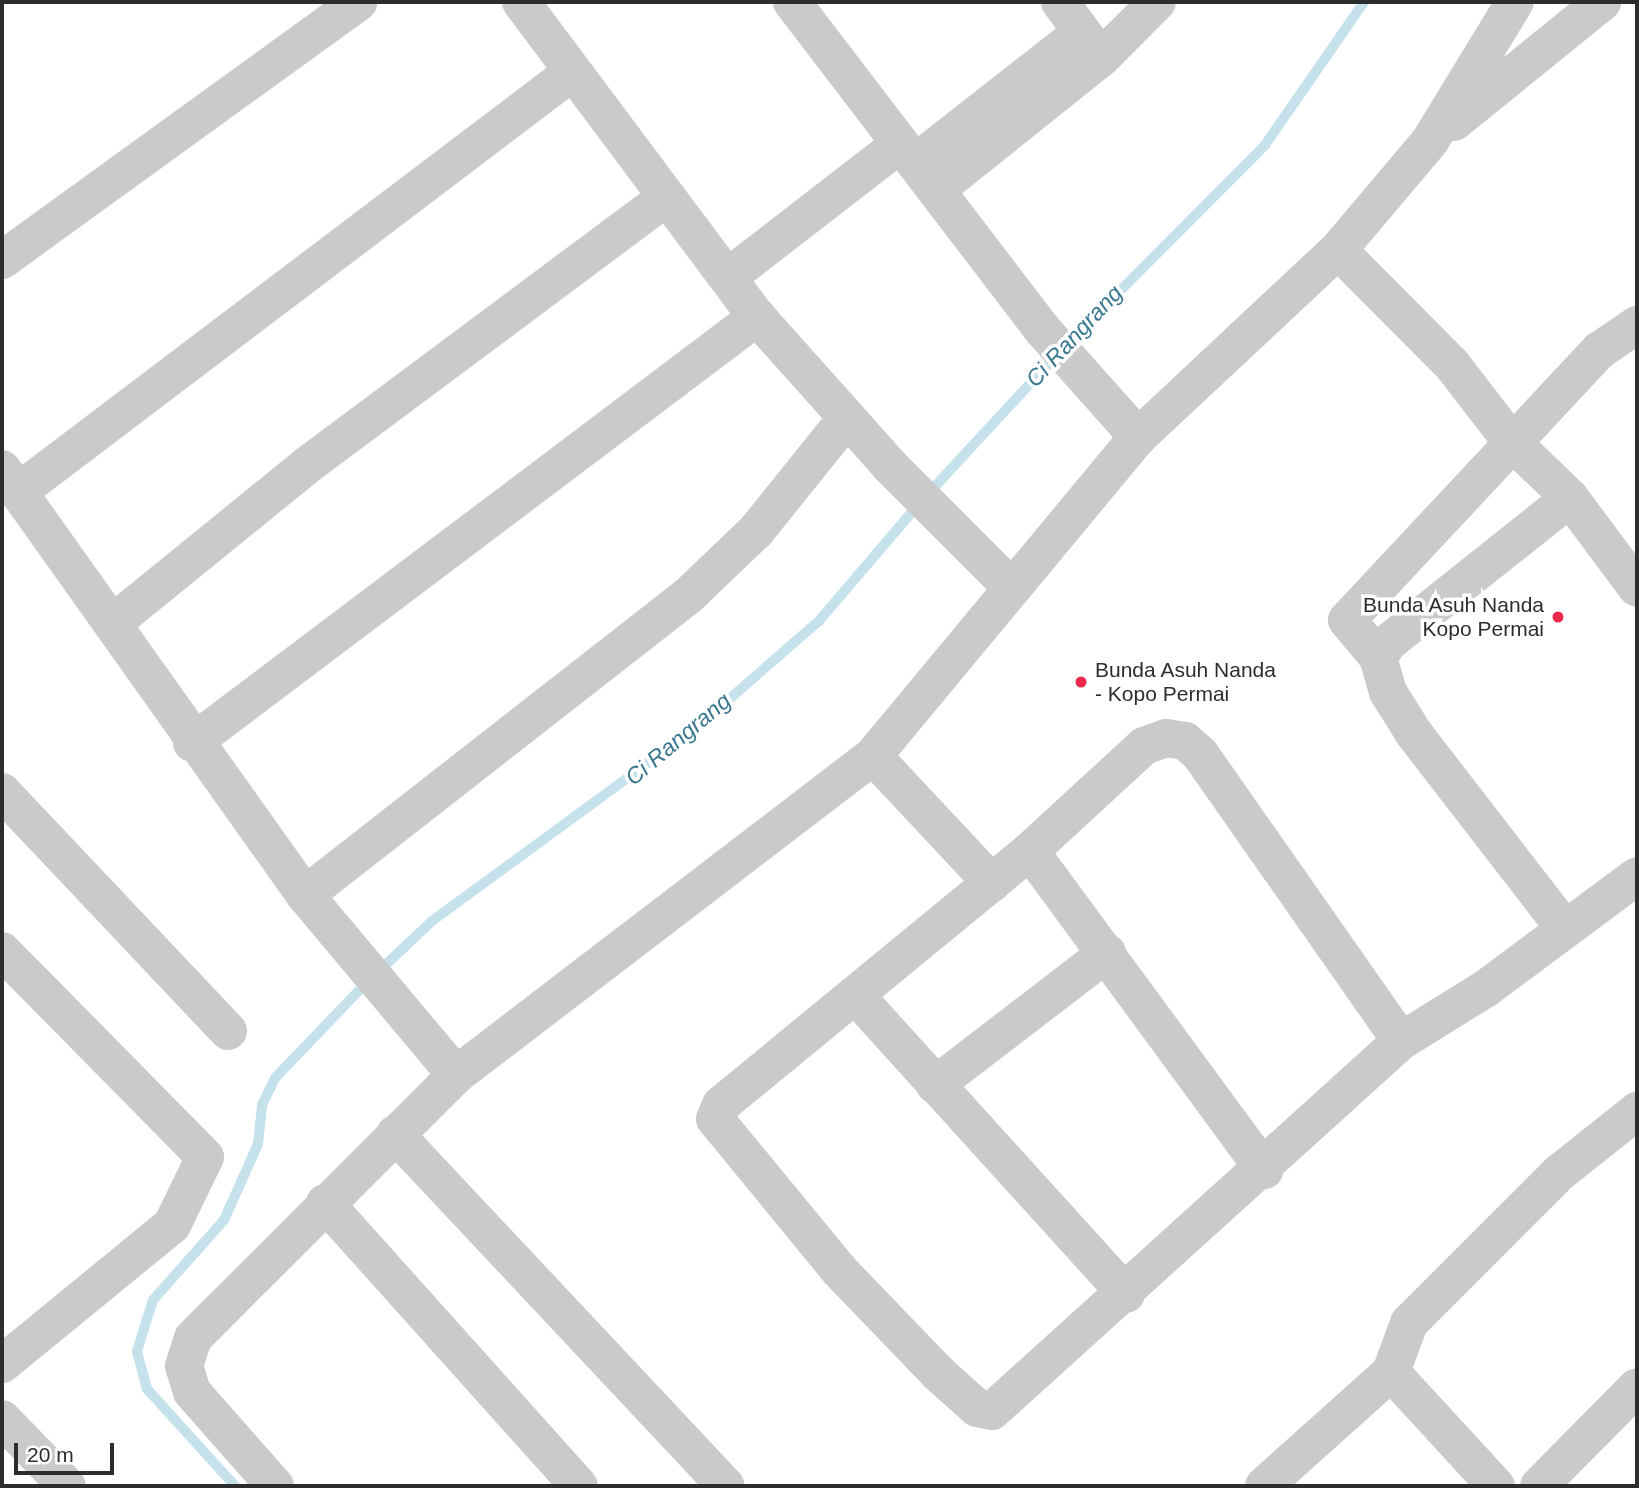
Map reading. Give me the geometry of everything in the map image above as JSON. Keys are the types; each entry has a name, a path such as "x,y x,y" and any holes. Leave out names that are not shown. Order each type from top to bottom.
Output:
{"street":[{"path":"2,260 358,2"},
{"path":"521,2 571,73 757,317 890,466 947,526 1012,588"},
{"path":"792,2 1041,328 1138,438"},
{"path":"728,276 991,125 1081,30 1157,2"},
{"path":"275,1486 204,1412 184,1366 193,1338 395,1133 456,1075 873,756 1138,438 1338,250 1430,141 1515,2"},
{"path":"1430,141 1602,2"},
{"path":"456,1075 304,895 192,743 113,623 10,481 571,73"},
{"path":"113,623 306,466 666,198"},
{"path":"1338,250 1453,366 1511,441 1570,498 1637,588"},
{"path":"192,743 757,317"},
{"path":"1565,929 1413,732 1388,692 1378,657 1347,620 1511,441 1600,350 1637,325"},
{"path":"304,895 689,595 756,531 847,418"},
{"path":"1378,657 1389,642 1570,498"},
{"path":"1401,1041 1185,741 1166,738 1144,746 1030,851 715,1115 839,1270 983,1411 997,1408 1264,1170 1401,1041 1565,929 1637,876"},
{"path":"873,756 992,883"},
{"path":"2,792 228,1031"},
{"path":"1030,851 1264,1170"},
{"path":"2,951 205,1157 172,1225 2,1363"},
{"path":"935,1084 1107,953"},
{"path":"856,996 1126,1294"},
{"path":"1264,1486 1391,1372 1409,1323 1583,1150 1637,1111"},
{"path":"395,1133 726,1486"},
{"path":"325,1203 579,1486"},
{"path":"1391,1372 1496,1486"},
{"path":"1539,1486 1637,1387"},
{"path":"2,1419 67,1486"}],"waterway":[{"name":"Ci Rangrang","path":"1065,346 1265,145 1364,2"},
{"name":"Ci Rangrang","path":"927,495 1055,357"},
{"name":"Ci Rangrang","path":"380,970 432,921 697,727 818,622 917,506"},
{"name":"Ci Rangrang","path":"235,1486 147,1389 137,1351 153,1300 224,1220 258,1144 262,1105 275,1078 369,980"}],"place":[{"name":"Bunda Asuh Nanda Kopo Permai","path":"1558,617"},
{"name":"Bunda Asuh Nanda - Kopo Permai","path":"1081,682"}]}
